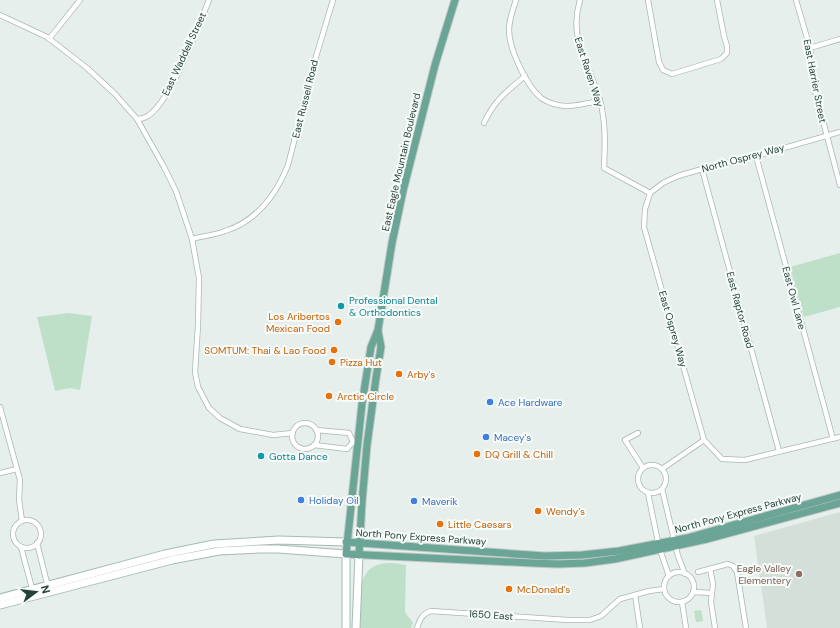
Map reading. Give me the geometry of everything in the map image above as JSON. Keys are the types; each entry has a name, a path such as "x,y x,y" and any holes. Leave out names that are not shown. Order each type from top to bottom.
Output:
{"main road":[{"name":"East Eagle Mountain Boulevard","path":"346,628 346,542 355,443 365,377 371,347 378,330 392,244 403,191 435,65 455,0"},
{"name":"East Eagle Mountain Boulevard","path":"356,628 362,494 373,397 381,347 378,330"},
{"name":"North Pony Express Parkway","path":"675,544 840,495"},
{"name":"North Pony Express Parkway","path":"49,589 165,554 214,544 279,540 360,542 406,547 545,556 582,555 675,544 840,503"},
{"name":"North Pony Express Parkway","path":"0,598 33,593 172,560 219,551 265,549 558,564 585,563 616,559 659,547"},
{"name":"North Pony Express Parkway","path":"0,605 33,593"}],"street":[{"path":"49,39 80,0"},
{"name":"East Waddell Street","path":"137,119 146,117 156,109 171,88 209,0"},
{"name":"East Russell Road","path":"192,239 225,231 247,221 272,196 281,182 288,165 314,60 332,0"},
{"path":"516,0 509,29 510,41 525,76 532,88 542,99 554,104 565,106 600,101"},
{"name":"East Raven Way","path":"580,0 575,25 577,40 600,101 604,121 604,168 650,193"},
{"path":"648,0 659,62 663,70 672,74 721,59 727,53 718,0"},
{"name":"East Harrier Street","path":"796,0 810,48 815,92 840,185"},
{"path":"0,15 49,39 88,68 137,119 176,191 192,239 199,278 195,367 198,387 209,408 229,425 249,432 273,435 292,433"},
{"path":"810,48 840,39"},
{"path":"484,123 489,111 497,100 525,76"},
{"name":"North Osprey Way","path":"650,193 668,181 702,169 756,156 840,132"},
{"name":"East Owl Lane","path":"756,156 833,439"},
{"name":"East Raptor Road","path":"702,169 779,451"},
{"name":"East Osprey Way","path":"650,193 644,209 644,227 704,440 722,459 745,460 779,451"},
{"path":"0,407 20,480 19,499 22,521"},
{"path":"302,424 311,425 316,430 317,438 314,445 308,449 298,447 294,442 292,433 295,428 302,424"},
{"path":"316,430 349,433 355,443"},
{"path":"638,432 625,440 643,468"},
{"path":"779,451 840,437"},
{"path":"662,469 704,440"},
{"path":"314,445 347,449 355,443 367,445"},
{"path":"648,465 654,465 662,469 666,479 662,489 655,493 648,493 642,490 638,483 638,475 643,468 648,465"},
{"path":"0,473 17,469"},
{"path":"662,489 675,544 685,574 691,580 693,588 693,592 682,602 672,600 666,594 664,589 665,582 669,576 677,573 685,574"},
{"path":"648,493 659,547 669,576"},
{"path":"27,520 37,524 41,532 37,543 29,548 21,547 14,541 12,535 15,526 22,521 27,520"},
{"path":"37,543 49,589"},
{"path":"21,547 33,593"},
{"path":"698,572 728,564 733,566 736,572 746,628"},
{"path":"710,569 713,584 712,613 714,628"},
{"name":"1650 East","path":"417,628 421,618 426,612 431,611 557,620 590,620 601,616 620,599 664,589"},
{"path":"693,592 712,593"},
{"path":"635,595 640,628"},
{"path":"682,602 686,628"}],"shaded area":[{"name":"Eagle Valley Elementery","path":"840,512 840,628 767,628 754,536"}],"green space":[{"path":"840,253 840,307 804,317 790,267"},
{"path":"69,313 92,316 80,390 70,388 55,391 37,317"},
{"path":"383,563 406,565 405,612 413,623 411,628 359,628 360,592 365,575 370,569 377,565"},
{"path":"701,610 703,621 696,622 694,611"}],"place":[{"name":"Professional Dental & Orthodontics","path":"341,306"},
{"name":"Los Aribertos Mexican Food","path":"338,322"},
{"name":"SOMTUM: Thai & Lao Food","path":"334,350"},
{"name":"Pizza Hut","path":"332,362"},
{"name":"Arby's","path":"399,374"},
{"name":"Arctic Circle","path":"329,396"},
{"name":"Ace Hardware","path":"490,402"},
{"name":"Macey's","path":"486,437"},
{"name":"DQ Grill & Chill","path":"477,454"},
{"name":"Gotta Dance","path":"261,456"},
{"name":"Holiday Oil","path":"301,500"},
{"name":"Maverik","path":"414,501"},
{"name":"Wendy's","path":"538,511"},
{"name":"Little Caesars","path":"440,524"},
{"name":"Eagle Valley Elementery","path":"799,574"},
{"name":"McDonald's","path":"509,589"}]}
